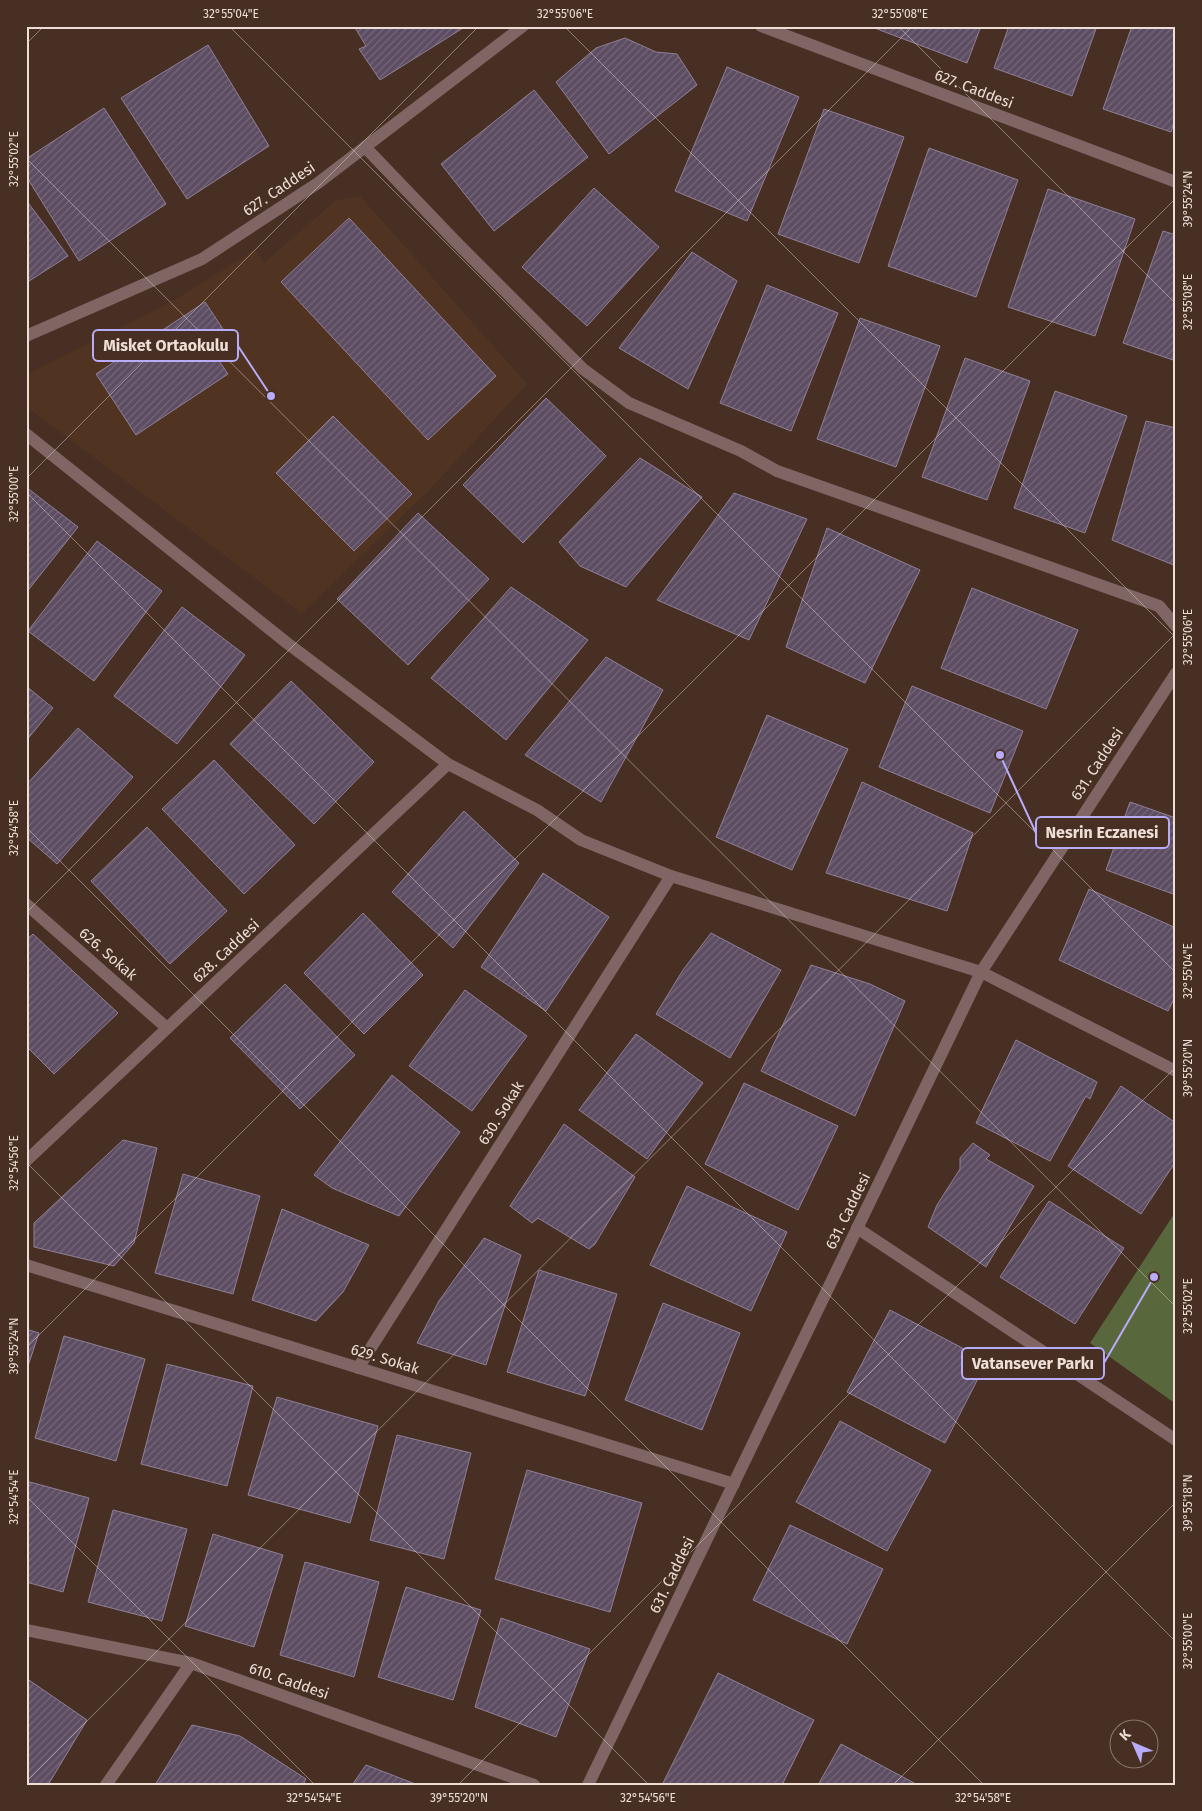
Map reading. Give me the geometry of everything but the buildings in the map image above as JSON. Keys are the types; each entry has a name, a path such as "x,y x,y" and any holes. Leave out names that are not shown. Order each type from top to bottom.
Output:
{"street":[{"name":"627. Caddesi","path":"26,336 202,259 318,183 523,26"},
{"name":"627. Caddesi","path":"761,26 1176,182"},
{"path":"366,147 455,241 583,369 629,403 741,451 778,471 1159,606 1176,626"},
{"path":"26,434 287,643 448,764 538,810 581,840 671,876 981,972 1176,1071"},
{"name":"631. Caddesi","path":"588,1785 981,972 1176,673"},
{"name":"628. Caddesi","path":"26,1161 448,764"},
{"name":"630. Sokak","path":"358,1368 671,876"},
{"name":"626. Sokak","path":"26,904 167,1028"},
{"path":"857,1228 1176,1440"},
{"name":"629. Sokak","path":"26,1265 734,1484"},
{"name":"610. Caddesi","path":"26,1630 191,1663 534,1785"},
{"path":"106,1785 191,1663"}],"shaded area":[{"path":"360,196 527,384 429,490 302,613 26,406 27,374 168,304 255,250 264,263 335,201"}],"green space":[{"path":"1176,1211 1176,1404 1090,1343"}],"place":[{"name":"Misket Ortaokulu","path":"271,396"},
{"name":"Nesrin Eczanesi","path":"1000,755"},
{"name":"Vatansever Parkı","path":"1154,1277"}]}
